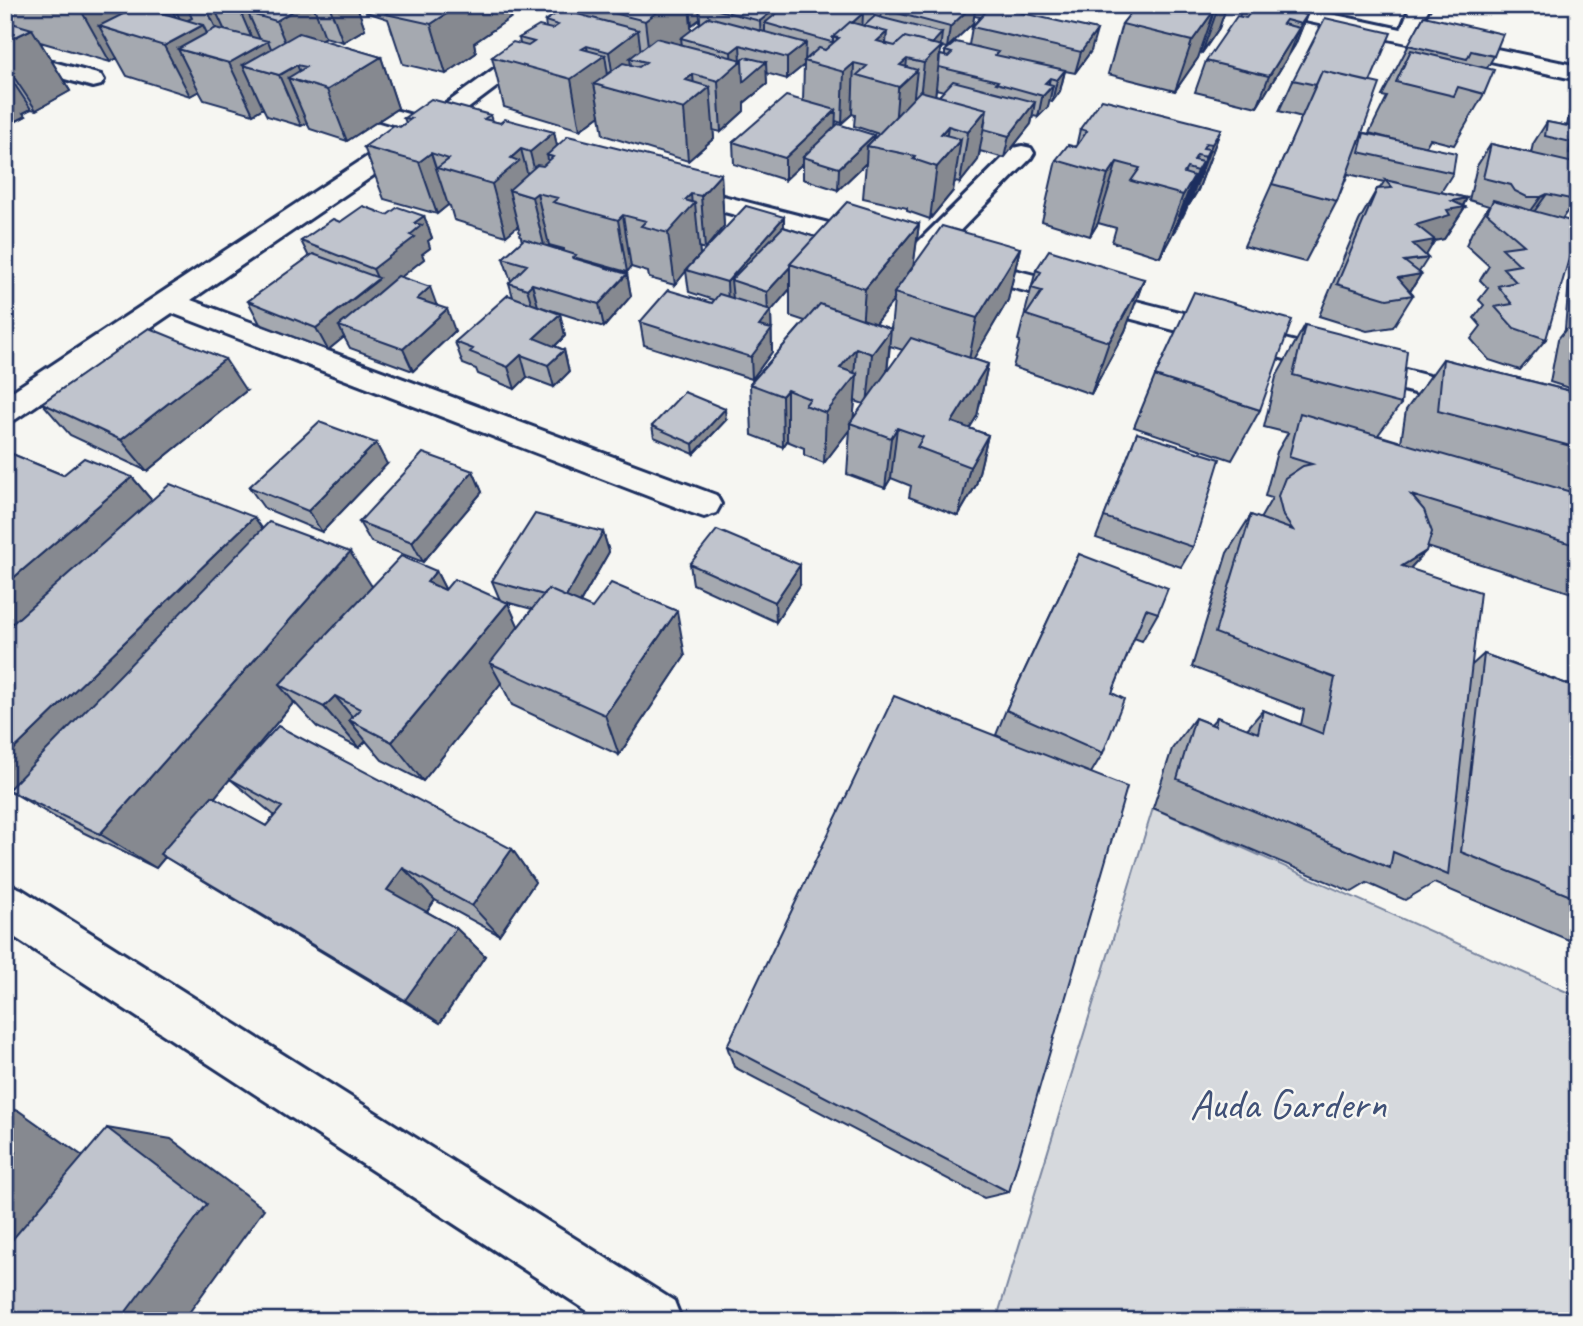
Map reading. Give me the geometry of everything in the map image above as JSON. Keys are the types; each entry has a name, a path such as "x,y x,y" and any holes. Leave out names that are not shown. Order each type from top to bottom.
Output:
{"street":[{"path":"5,411 427,128 596,5"},
{"path":"612,5 831,63"},
{"path":"1259,5 1578,73"},
{"path":"1305,5 1578,62"},
{"path":"1410,27 1421,5"},
{"path":"5,55 93,80"},
{"path":"337,79 316,93 427,128 480,141"},
{"path":"921,255 1022,153"},
{"path":"641,183 1578,425"},
{"path":"170,302 704,504"},
{"path":"5,905 654,1321"}],"green space":[{"name":"Auda Gardern","path":"1153,808 1578,997 1578,1321 996,1321"}],"building":[{"path":"55,5 96,5 82,12"},
{"path":"218,5 250,5 240,11"},
{"path":"257,5 303,5 276,21 248,13 261,6"},
{"path":"400,5 460,5 431,24 386,14"},
{"path":"582,5 666,5 645,21"},
{"path":"699,5 780,5 760,21"},
{"path":"787,5 832,5 863,13 833,37 831,42 765,23"},
{"path":"887,5 973,5 950,27 882,9"},
{"path":"1137,5 1201,5 1215,9 1192,41 1122,24"},
{"path":"1245,5 1265,5 1307,15 1301,24 1286,20 1283,24 1299,28 1269,76 1206,61 1237,16 1246,18 1250,13 1241,11"},
{"path":"139,6 203,25 164,46 99,26"},
{"path":"991,6 1097,30 1081,52 972,27"},
{"path":"562,10 638,30 609,52 587,46 582,49 605,55 571,79 492,57 513,42 528,46 534,42 519,38 539,26 552,29 558,25 545,21"},
{"path":"875,16 942,33 932,44 905,37 895,46 886,44 887,32 864,26"},
{"path":"1424,16 1503,34 1494,56 1471,51 1467,59 1408,45"},
{"path":"709,17 806,43 787,58 740,45 731,52 681,38"},
{"path":"1325,18 1391,33 1370,82 1322,71 1316,85 1293,80"},
{"path":"5,21 32,29 5,42"},
{"path":"850,22 887,32 877,41 895,46 905,37 942,46 924,63 907,59 900,65 917,70 899,87 857,75 867,66 854,63 844,72 804,61 819,48 825,50 839,38 833,37"},
{"path":"216,28 268,41 229,63 178,49"},
{"path":"299,33 381,57 327,90 288,78 306,67 297,65 279,75 243,65"},
{"path":"656,38 742,60 718,81 693,74 686,80 710,87 684,109 594,84 623,63 639,67 646,62 630,58"},
{"path":"956,42 998,52 995,55 1065,70 1057,80 1050,78 1045,83 1053,85 1043,96 996,83 998,81 939,67 940,55 948,57 952,53 945,51"},
{"path":"1411,50 1494,70 1484,94 1458,87 1454,96 1396,82"},
{"path":"745,57 766,62 743,82 741,60"},
{"path":"1322,71 1380,84 1337,201 1272,184"},
{"path":"953,81 1035,102 1009,136 984,129 987,109 939,96"},
{"path":"920,91 987,109 968,132 948,126 941,134 961,139 937,167 913,159 915,156 867,146"},
{"path":"786,96 836,110 785,158 733,142"},
{"path":"431,99 490,115 484,119 500,123 505,119 554,132 530,152 521,149 511,158 519,161 492,184 437,168 449,159 431,153 419,162 364,147 394,125 400,127 411,119 404,118"},
{"path":"1102,99 1221,129 1212,144 1206,143 1203,148 1209,149 1205,157 1197,155 1194,160 1202,162 1197,171 1187,168 1184,173 1194,176 1183,195 1131,181 1140,168 1117,162 1108,175 1056,160 1068,145 1076,147 1087,131 1080,129"},
{"path":"1573,118 1578,119 1578,156 1569,154 1571,142 1545,136 1547,122 1573,127"},
{"path":"838,124 874,135 839,168 803,157"},
{"path":"1364,133 1456,153 1453,173 1359,152"},
{"path":"568,136 721,174 701,196 691,194 685,200 695,203 668,233 641,226 646,221 623,215 618,220 553,202 558,198 537,193 532,197 509,190 537,165 543,166 553,157 547,155"},
{"path":"1491,144 1578,164 1575,200 1547,194 1527,197 1515,191 1511,185 1483,178"},
{"path":"1385,180 1467,198 1452,201 1465,207 1447,210 1450,215 1416,225 1435,240 1413,244 1428,258 1404,261 1421,274 1398,278 1413,295 1387,299 1337,284 1377,189 1392,188"},
{"path":"1493,200 1578,223 1546,339 1514,328 1495,307 1512,304 1498,286 1516,282 1503,268 1520,265 1502,248 1524,245 1487,213"},
{"path":"847,202 919,224 865,289 790,264"},
{"path":"363,206 387,215 398,207 424,216 414,223 422,225 410,235 415,237 373,269 301,241 333,219 340,222"},
{"path":"746,206 784,217 727,282 686,270"},
{"path":"942,226 1020,248 977,318 894,293"},
{"path":"783,227 815,237 767,292 731,280"},
{"path":"524,239 576,255 573,258 627,274 599,304 532,284 527,289 509,283 527,265 503,258"},
{"path":"1049,250 1144,279 1109,342 1026,315 1042,291 1031,288 1041,272 1036,270"},
{"path":"313,254 379,278 316,328 248,301"},
{"path":"398,276 430,287 417,299 447,309 403,349 339,326"},
{"path":"668,290 712,303 719,294 771,310 759,326 772,329 751,357 640,322"},
{"path":"1194,292 1292,320 1260,410 1155,376"},
{"path":"508,295 560,314 534,338 564,350 548,365 521,355 508,367 470,352 473,349 455,342"},
{"path":"820,304 891,329 872,354 856,348 840,368 857,374 826,413 805,405 810,399 787,390 782,396 750,384"},
{"path":"1305,325 1407,351 1401,404 1293,375"},
{"path":"149,328 225,359 121,440 42,403"},
{"path":"911,338 988,364 952,422 988,435 970,467 917,447 923,437 897,428 891,438 850,423"},
{"path":"1443,359 1578,393 1578,448 1438,411"},
{"path":"684,392 725,409 693,444 652,426"},
{"path":"1300,413 1578,494 1578,546 1411,495 1424,510 1432,532 1426,551 1402,566 1480,592 1448,875 1393,852 1390,868 1177,779 1195,718 1215,726 1217,717 1258,733 1263,710 1323,734 1335,678 1215,633 1251,515 1293,530 1283,516 1278,496 1285,478 1303,466 1312,464 1289,457"},
{"path":"319,422 376,443 308,511 249,487"},
{"path":"1137,433 1220,459 1193,547 1104,517"},
{"path":"5,451 63,475 84,458 132,477 5,585"},
{"path":"423,453 473,471 412,542 359,522"},
{"path":"170,484 254,517 5,758 5,630"},
{"path":"535,514 603,532 566,597 548,589 544,595 492,581"},
{"path":"269,522 350,552 100,834 8,790"},
{"path":"717,530 800,565 775,602 690,564"},
{"path":"1079,554 1168,588 1158,613 1146,609 1112,693 1124,699 1103,753 1006,710"},
{"path":"401,556 436,571 427,582 445,590 454,579 508,603 392,742 349,720 360,709 335,696 324,707 279,685"},
{"path":"611,583 677,611 605,715 490,663 548,589 592,608"},
{"path":"1484,654 1578,688 1578,899 1461,852"},
{"path":"894,696 1127,787 1009,1192 727,1046"},
{"path":"278,726 512,849 472,906 403,868 387,890 456,928 405,1000 160,854 212,796 266,826 282,807 230,779"},
{"path":"107,1128 207,1204 119,1321 5,1321 5,1248"},
{"path":"5,1145 16,1152 5,1165"}]}
